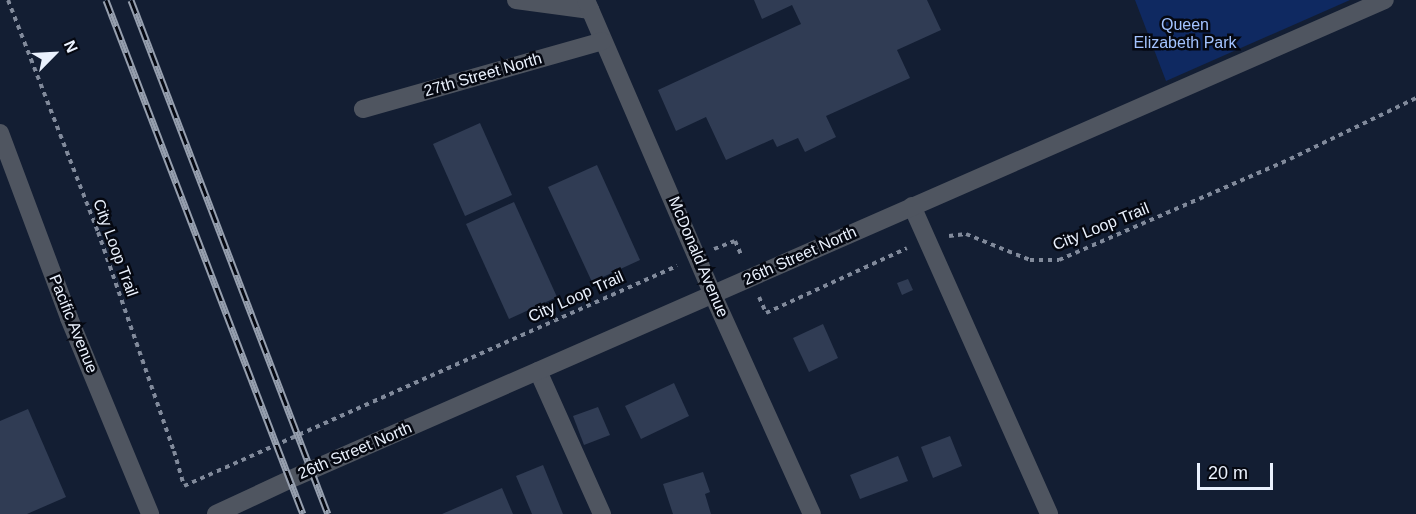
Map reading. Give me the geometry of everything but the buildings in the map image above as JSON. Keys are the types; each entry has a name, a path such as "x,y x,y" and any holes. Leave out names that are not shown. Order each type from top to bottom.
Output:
{"street":[{"path":"516,0 588,5"},
{"name":"26th Street North","path":"216,514 912,206 1385,0"},
{"name":"McDonald Avenue","path":"588,5 699,256 713,295 812,514"},
{"name":"27th Street North","path":"363,109 603,41"},
{"name":"Pacific Avenue","path":"0,133 4,157 150,514"},
{"path":"912,206 1049,514"},
{"path":"538,371 602,514"}],"path":[{"name":"City Loop Trail","path":"8,0 98,232 174,451 183,486 735,241 766,313 928,239 966,234 1030,260 1059,260 1290,159 1416,98"}],"green space":[{"name":"Queen Elizabeth Park","path":"1135,0 1350,0 1166,81"}],"railway":[{"path":"106,0 303,514"},
{"path":"131,0 328,514"}]}
